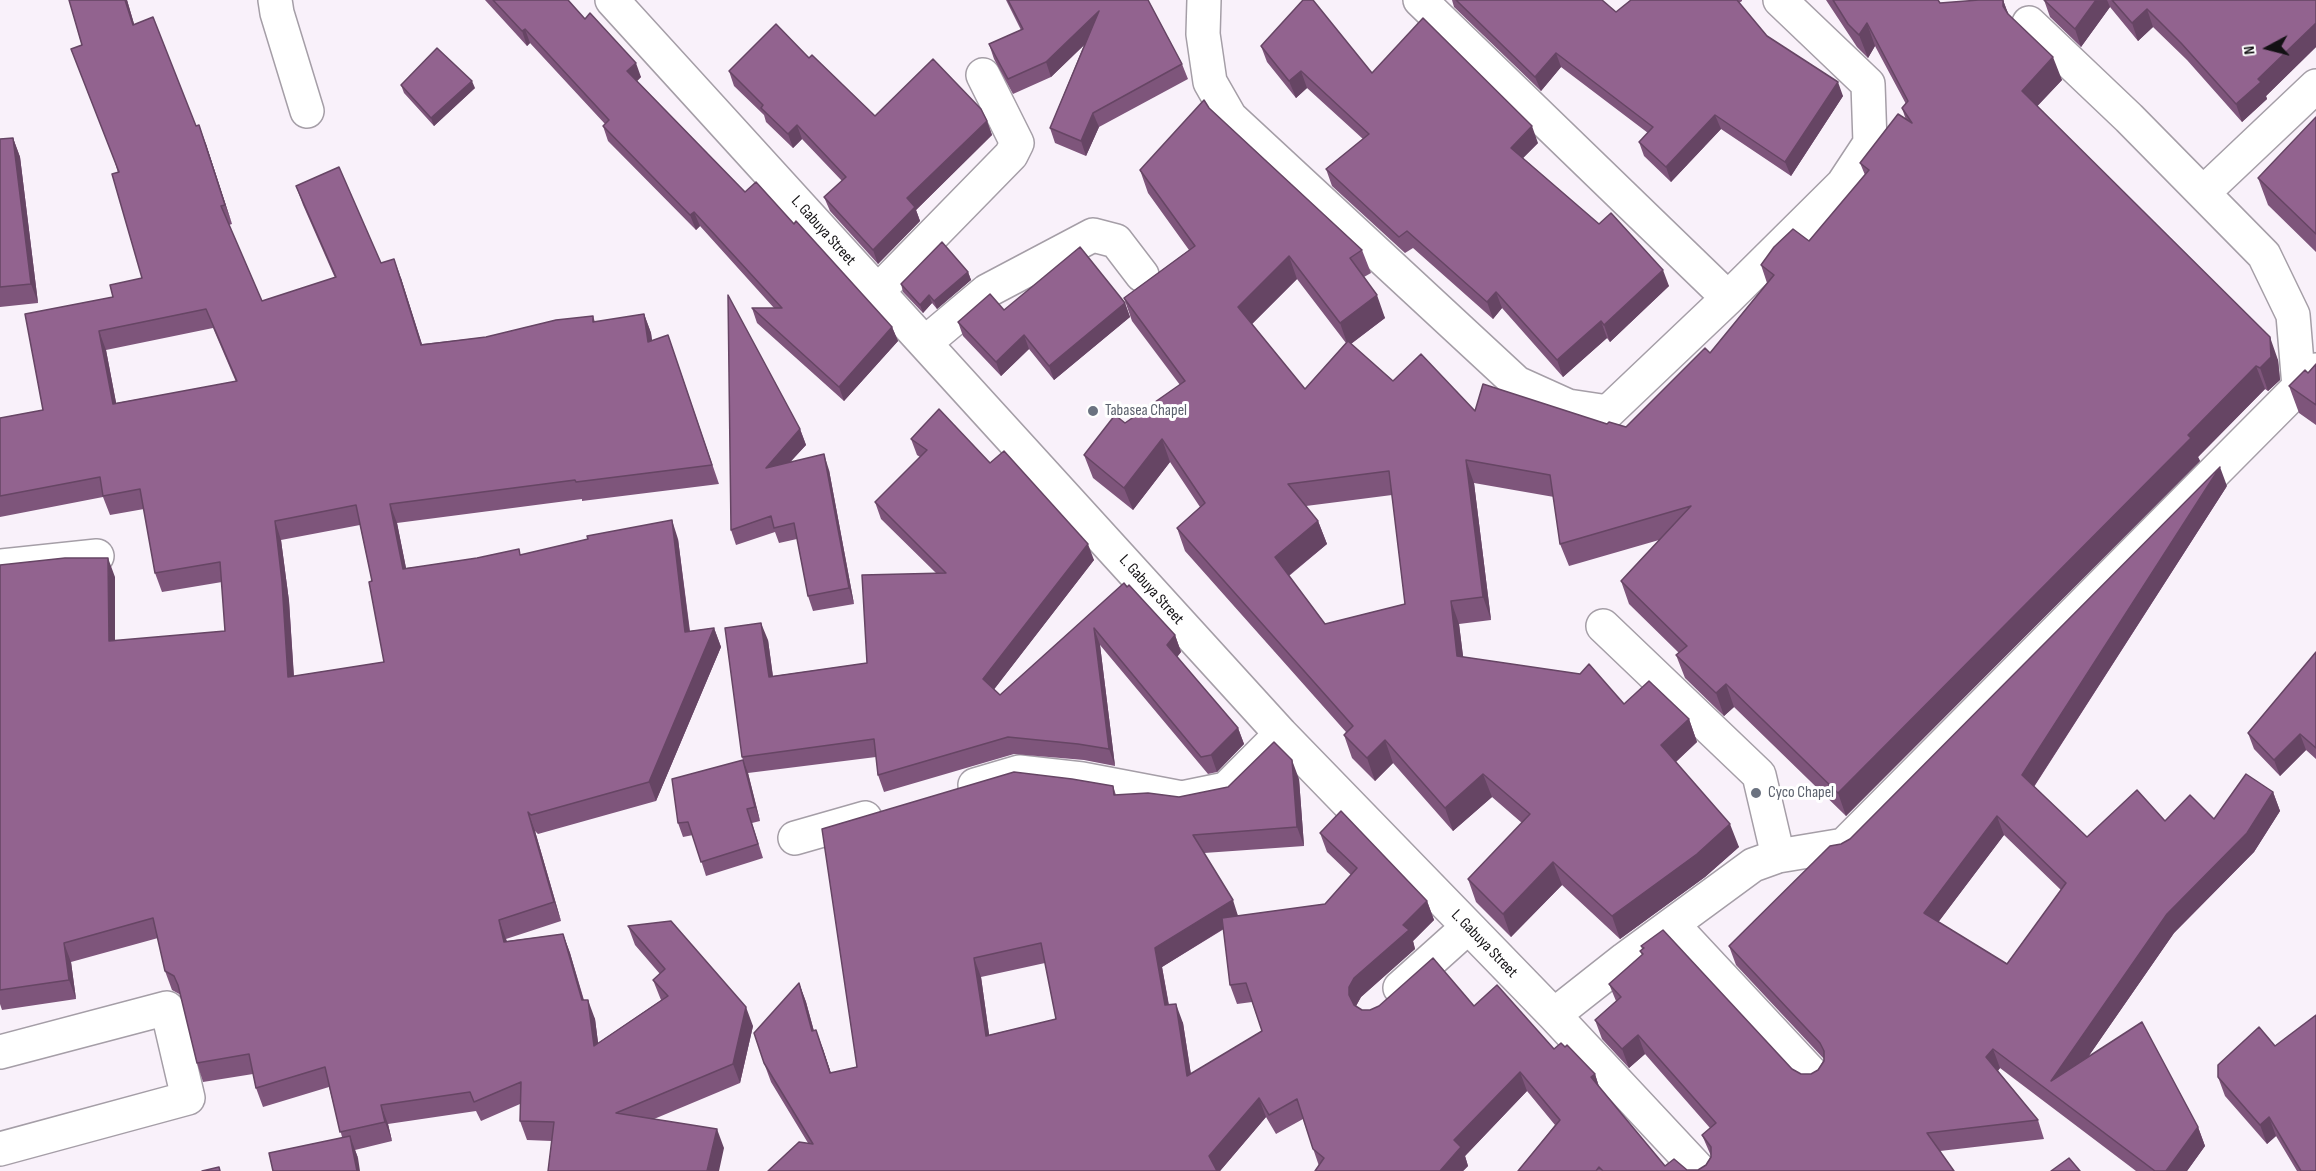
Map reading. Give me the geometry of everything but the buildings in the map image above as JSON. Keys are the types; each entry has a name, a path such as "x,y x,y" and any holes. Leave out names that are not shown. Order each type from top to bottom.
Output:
{"street":[{"path":"275,0 276,13 307,111"},
{"name":"L. Gabuya Street","path":"612,0 1281,734 1554,1015 1700,1171"},
{"path":"1204,0 1203,34 1210,82 1230,117 1517,383 1568,406 1608,412 1843,184 1870,143 1868,84 1780,0"},
{"path":"1420,0 1728,298"},
{"path":"1554,1015 1625,959 1673,926 1753,865 1778,856 1844,845 2307,379 2293,315 2264,255 2129,118 2029,22"},
{"path":"878,291 1011,155 1017,143 983,75"},
{"path":"2202,193 2316,86"},
{"path":"925,343 987,291 1093,235 1116,241 1142,274"},
{"path":"0,566 97,556"},
{"path":"1603,626 1759,775 1778,856"},
{"path":"952,792 1019,772 1082,779 1182,798 1226,789 1281,734"},
{"path":"795,838 896,808"},
{"path":"1673,926 1813,1075"},
{"path":"1374,1011 1468,927"},
{"path":"0,1052 167,1008 188,1098 0,1149"}],"place":[{"name":"Tabasea Chapel","path":"1093,411"},
{"name":"Cyco Chapel","path":"1756,793"}]}
